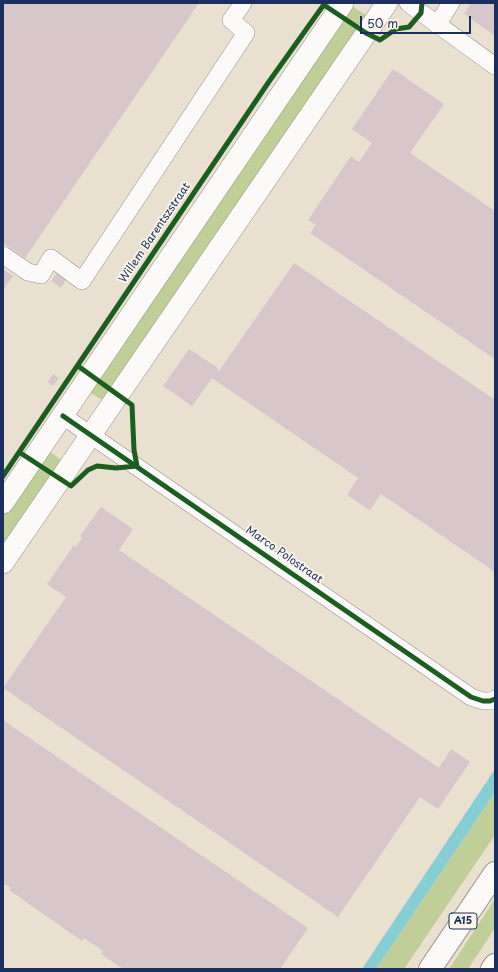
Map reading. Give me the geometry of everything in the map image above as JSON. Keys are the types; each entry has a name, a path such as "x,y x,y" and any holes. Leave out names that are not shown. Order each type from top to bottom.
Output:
{"highway":[{"name":"A15","path":"430,969 495,873"},
{"path":"492,969 495,965"}],"main road":[{"path":"3,503 343,3"},
{"path":"3,563 387,3"}],"street":[{"path":"3,255 28,272 42,275 51,258 82,281 246,32 231,20 243,3"},
{"path":"408,3 495,66"},
{"path":"437,25 451,3"},
{"name":"Marco Polostraat","path":"63,416 471,697 483,701 495,699"}],"green space":[{"path":"349,4 370,18 107,403 86,390"},
{"path":"46,449 66,463 3,555 3,512"},
{"path":"495,792 495,835 404,969 376,969"},
{"path":"495,899 495,928 468,969 449,969"}],"water":[{"path":"495,769 495,792 376,969 362,969"}],"building":[{"path":"3,3 199,3 25,258 3,243"},
{"path":"471,3 495,3 495,36 464,14"},
{"path":"393,69 444,104 410,153 495,211 495,359 310,233 316,225 308,220 351,156 359,162 372,143 352,129"},
{"path":"294,263 495,400 495,572 381,494 370,510 347,495 358,478 212,378 192,406 163,386 189,349 218,368 217,370 219,371"},
{"path":"3,269 13,276 3,290"},
{"path":"57,273 66,280 61,288 51,281"},
{"path":"53,374 59,378 53,386 48,382"},
{"path":"101,507 133,529 119,550 439,768 451,749 470,762 438,809 420,797 338,917 3,688 66,597 47,584 74,545 76,547 82,538 80,536"},
{"path":"3,720 308,928 280,969 123,969 101,954 103,951 84,938 82,941 9,890 11,888 3,883"}],"cycle path":[{"name":"Willem Barentszstraat","path":"3,476 268,83 325,3"},
{"path":"324,5 366,33 380,40 396,29 409,27 421,13 422,3"},
{"path":"19,452 71,486 88,470 97,466 116,468 137,466 134,450 132,405 78,366"},
{"path":"63,416 471,697 483,701 495,699"}]}
